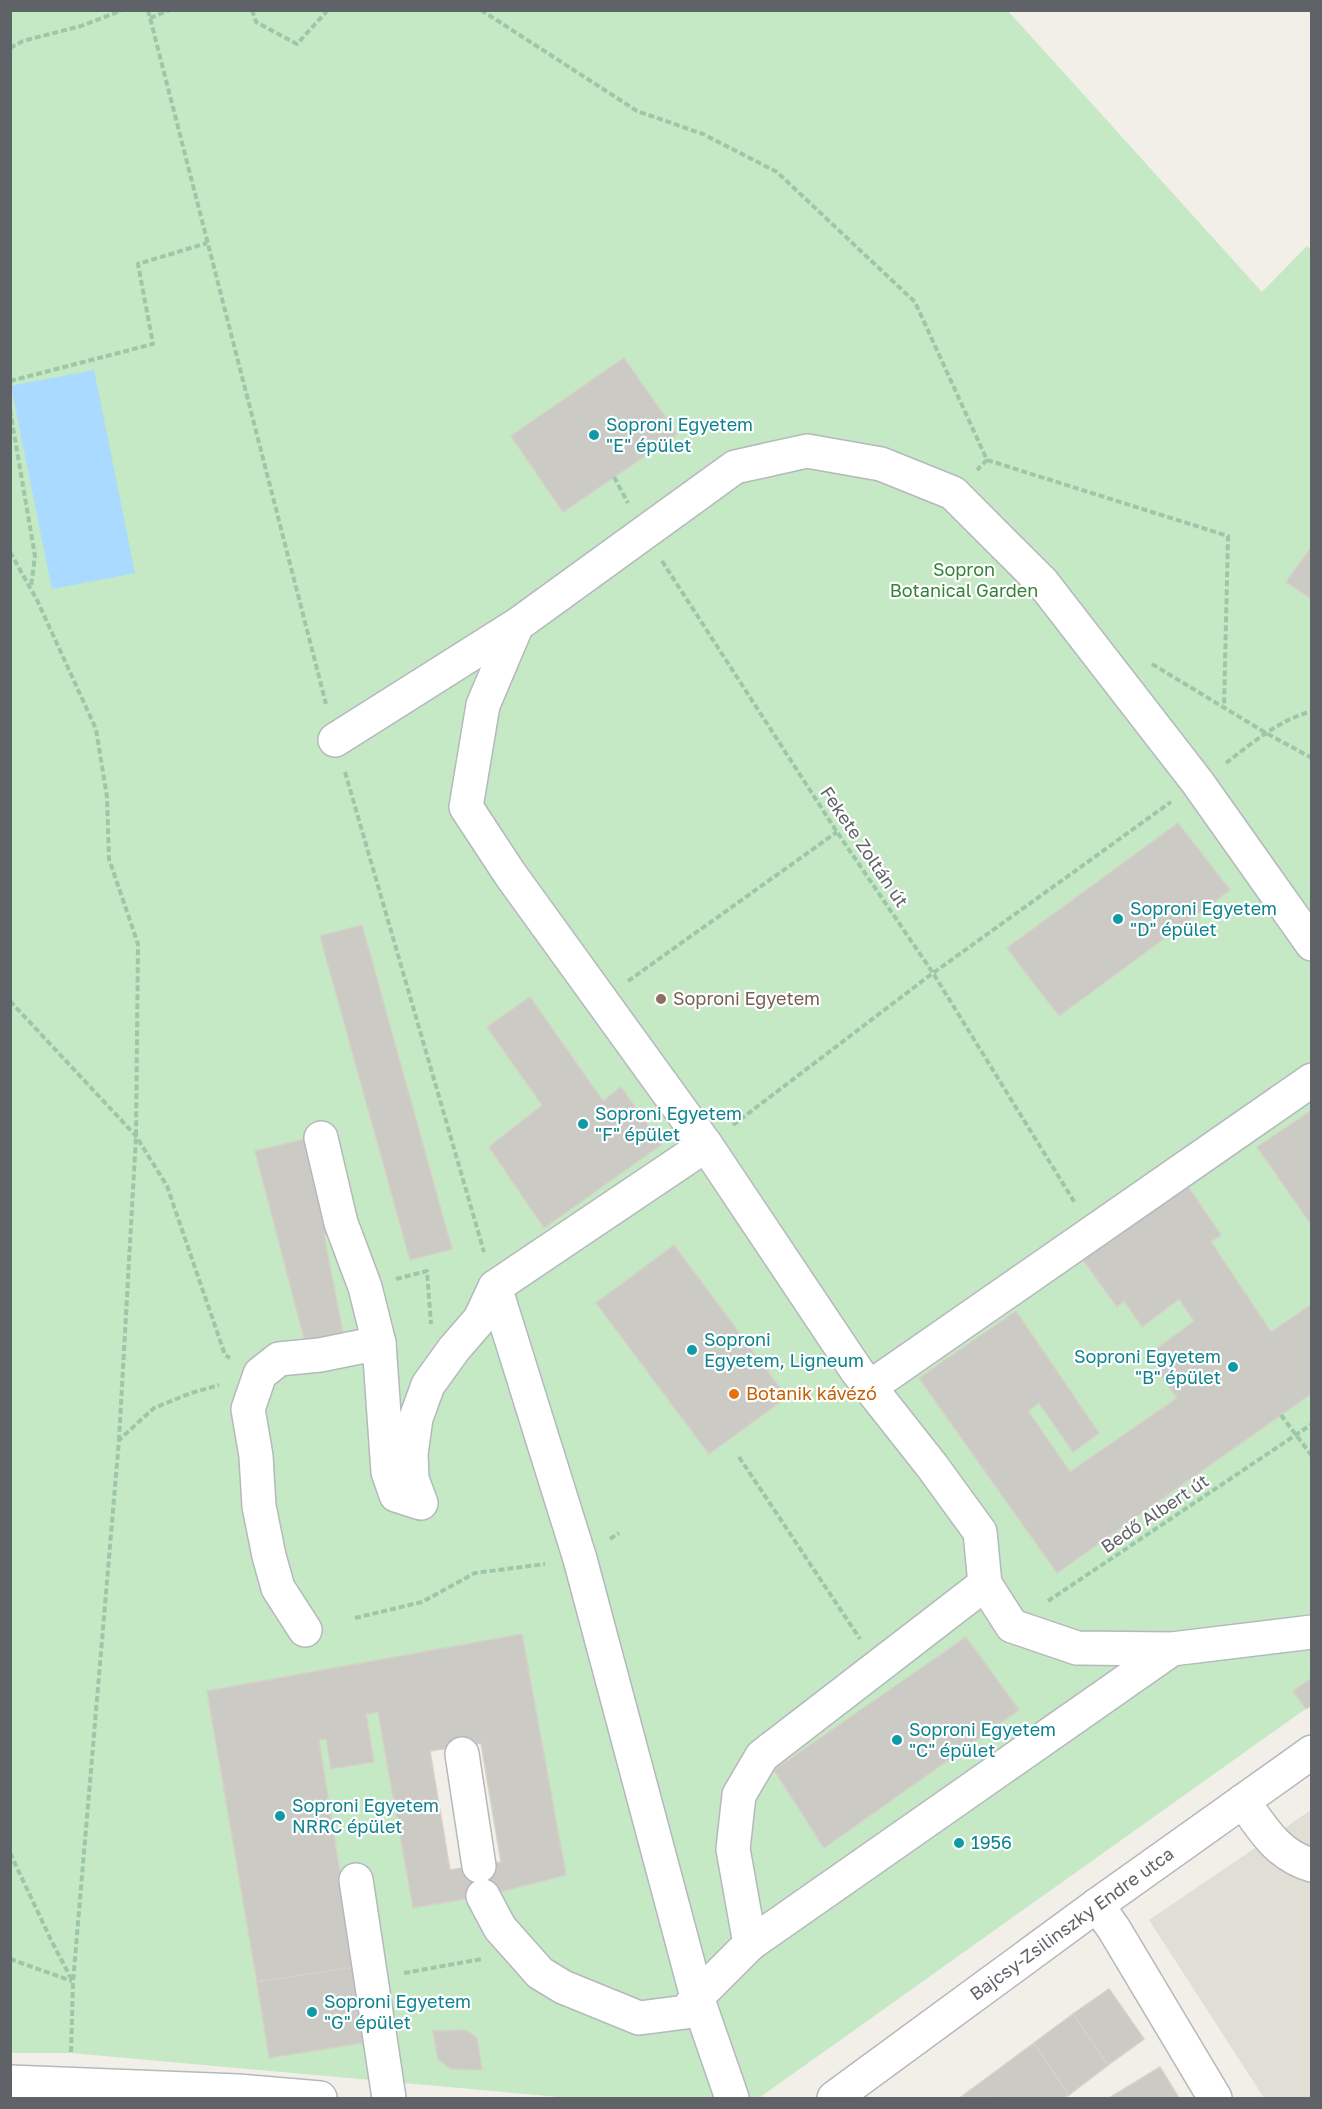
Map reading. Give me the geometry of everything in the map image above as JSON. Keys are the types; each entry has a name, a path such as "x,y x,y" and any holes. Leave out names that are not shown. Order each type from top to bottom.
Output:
{"street":[{"path":"335,740 517,625 735,468 807,451 881,464 953,493 1042,583 1198,783 1311,944"},
{"path":"517,625 483,705 466,807 510,874 706,1145 857,1371 932,1466 980,1532 986,1584 1012,1626 1077,1648 1172,1649 1311,1632"},
{"path":"870,1387 1311,1080"},
{"path":"321,1138 341,1223 365,1287 379,1343 388,1472 396,1495 421,1503 412,1479 411,1454 416,1418 428,1385 454,1349 480,1319 495,1287 706,1145"},
{"path":"495,1287 580,1559 698,1997 732,2098"},
{"path":"305,1630 278,1588 269,1556 259,1506 256,1456 248,1409 260,1374 279,1359 320,1355 379,1343"},
{"path":"750,1944 733,1849 740,1795 762,1756 986,1584"},
{"path":"462,1754 481,1881 500,1929 540,1973 563,1987 639,2019 686,2012 750,1944 1172,1649"},
{"name":"Bajcsy-Zsilinszky Endre utca","path":"834,2098 1097,1905 1311,1752"},
{"path":"1243,1801 1270,1839 1285,1853 1311,1865"},
{"path":"356,1880 388,2098"},
{"path":"1097,1905 1114,1929 1215,2098"},
{"path":"10,2082 70,2092 238,2091 320,2098"}],"path":[{"path":"10,48 23,41 81,26 123,10"},
{"path":"148,10 335,740 495,1287"},
{"path":"150,18 170,10"},
{"path":"252,10 256,22 297,44 328,10"},
{"path":"481,10 637,111 703,134 777,172 915,302 987,460 1228,536 1224,708"},
{"path":"10,381 153,344 138,264 207,243"},
{"path":"10,410 35,556 31,589"},
{"path":"953,493 987,460"},
{"name":"Fekete Zoltán út","path":"614,477 644,532 837,832 933,973 1092,1232"},
{"path":"10,552 31,589 96,729 107,797 110,859 138,944 136,1136 119,1440 73,1982 70,2092"},
{"path":"1151,664 1311,758"},
{"path":"706,1145 933,973 1266,733 1296,715 1311,711"},
{"path":"600,1000 837,832"},
{"path":"10,1001 136,1136 167,1186 225,1355 260,1374"},
{"path":"365,1287 427,1271 431,1324"},
{"path":"119,1440 153,1408 191,1393 260,1374"},
{"path":"1281,1415 1311,1456"},
{"name":"Bedő Albert út","path":"1012,1626 1311,1424"},
{"path":"739,1457 878,1666"},
{"path":"355,1618 422,1602 475,1573 580,1559"},
{"path":"10,1853 73,1982"},
{"path":"370,1979 521,1952"},
{"path":"10,1959 73,1982"}],"shaded area":[{"path":"1311,1810 1311,2098 1264,2098 1149,1920"}],"green space":[{"name":"Sopron Botanical Garden","path":"11,11 1008,11 1262,292 1307,246 1311,250 1311,546 1286,582 1312,599 1311,1110 1257,1147 1311,1226 1311,1304 1271,1332 1211,1242 1220,1235 1081,1257 1117,1307 1124,1301 1142,1327 1179,1299 1194,1321 1148,1356 1177,1398 1070,1472 1028,1411 1039,1403 1073,1452 1099,1433 1016,1312 919,1378 1057,1572 1311,1393 1311,1705 759,2098 570,2098 71,2053 11,2053","holes":["1178,823 1229,890 1059,1016 1007,948","362,925 452,1248 411,1260 320,936","621,1087 662,1144 544,1227 489,1147 542,1105 603,1101","314,1137 335,1234 324,1235 343,1332 306,1342 255,1151","674,1245 787,1396 709,1454 596,1303","522,1635 565,1875 414,1908 378,1712 366,1714 374,1762 331,1769 326,1739 319,1740 355,1966 257,1982 207,1691","966,1637 1019,1710 824,1847 774,1770"]}],"water":[{"path":"94,370 135,573 52,589 11,386"}],"building":[{"name":"Soproni Egyetem \"E\" épület","path":"624,358 677,434 563,512 511,436"},
{"path":"1312,546 1312,599 1286,582"},
{"name":"Soproni Egyetem \"D\" épület","path":"1178,823 1230,890 1059,1016 1007,948"},
{"path":"362,925 452,1249 410,1260 320,936"},
{"name":"Soproni Egyetem \"F\" épület","path":"530,997 603,1101 621,1087 662,1144 544,1228 489,1147 542,1105 487,1027"},
{"path":"1312,1110 1312,1226 1257,1147"},
{"path":"314,1137 335,1234 324,1235 343,1333 305,1342 255,1151"},
{"name":"Soproni Egyetem \"B\" épület","path":"1185,1182 1221,1235 1211,1242 1271,1332 1312,1304 1312,1393 1057,1573 919,1378 1016,1311 1099,1433 1073,1452 1039,1403 1028,1411 1070,1472 1177,1398 1147,1356 1194,1321 1179,1299 1142,1327 1124,1301 1117,1307 1081,1257"},
{"name":"Soproni Egyetem, Ligneum","path":"674,1245 787,1397 709,1454 596,1303"},
{"name":"Soproni Egyetem NRRC épület","path":"522,1634 566,1875 483,1896 413,1908 378,1712 366,1714 374,1762 331,1769 326,1739 319,1740 355,1967 257,1982 207,1691","holes":["481,1743 501,1862 450,1870 430,1751"]},
{"name":"Soproni Egyetem \"C\" épület","path":"966,1637 1019,1710 824,1848 774,1770"},
{"path":"1312,1678 1312,1705 1306,1709 1293,1691"},
{"name":"Soproni Egyetem \"G\" épület","path":"355,1967 368,2042 269,2058 257,1982"},
{"path":"1109,1989 1144,2039 1108,2065 1073,2014"},
{"path":"1073,2014 1108,2065 1069,2095 1034,2043"},
{"path":"465,2030 477,2038 482,2070 451,2069 438,2059 433,2031"},
{"path":"1034,2043 1069,2095 1062,2098 961,2097"},
{"path":"1160,2067 1179,2098 1109,2098"}],"place":[{"name":"Soproni Egyetem \"E\" épület","path":"594,435"},
{"name":"Soproni Egyetem \"D\" épület","path":"1118,919"},
{"name":"Soproni Egyetem","path":"661,999"},
{"name":"Soproni Egyetem \"F\" épület","path":"583,1124"},
{"name":"Soproni Egyetem, Ligneum","path":"692,1350"},
{"name":"Soproni Egyetem \"B\" épület","path":"1233,1367"},
{"name":"Botanik kávézó","path":"734,1394"},
{"name":"Soproni Egyetem \"C\" épület","path":"897,1740"},
{"name":"Soproni Egyetem NRRC épület","path":"280,1816"},
{"name":"1956","path":"959,1843"},
{"name":"Soproni Egyetem \"G\" épület","path":"312,2012"}]}
